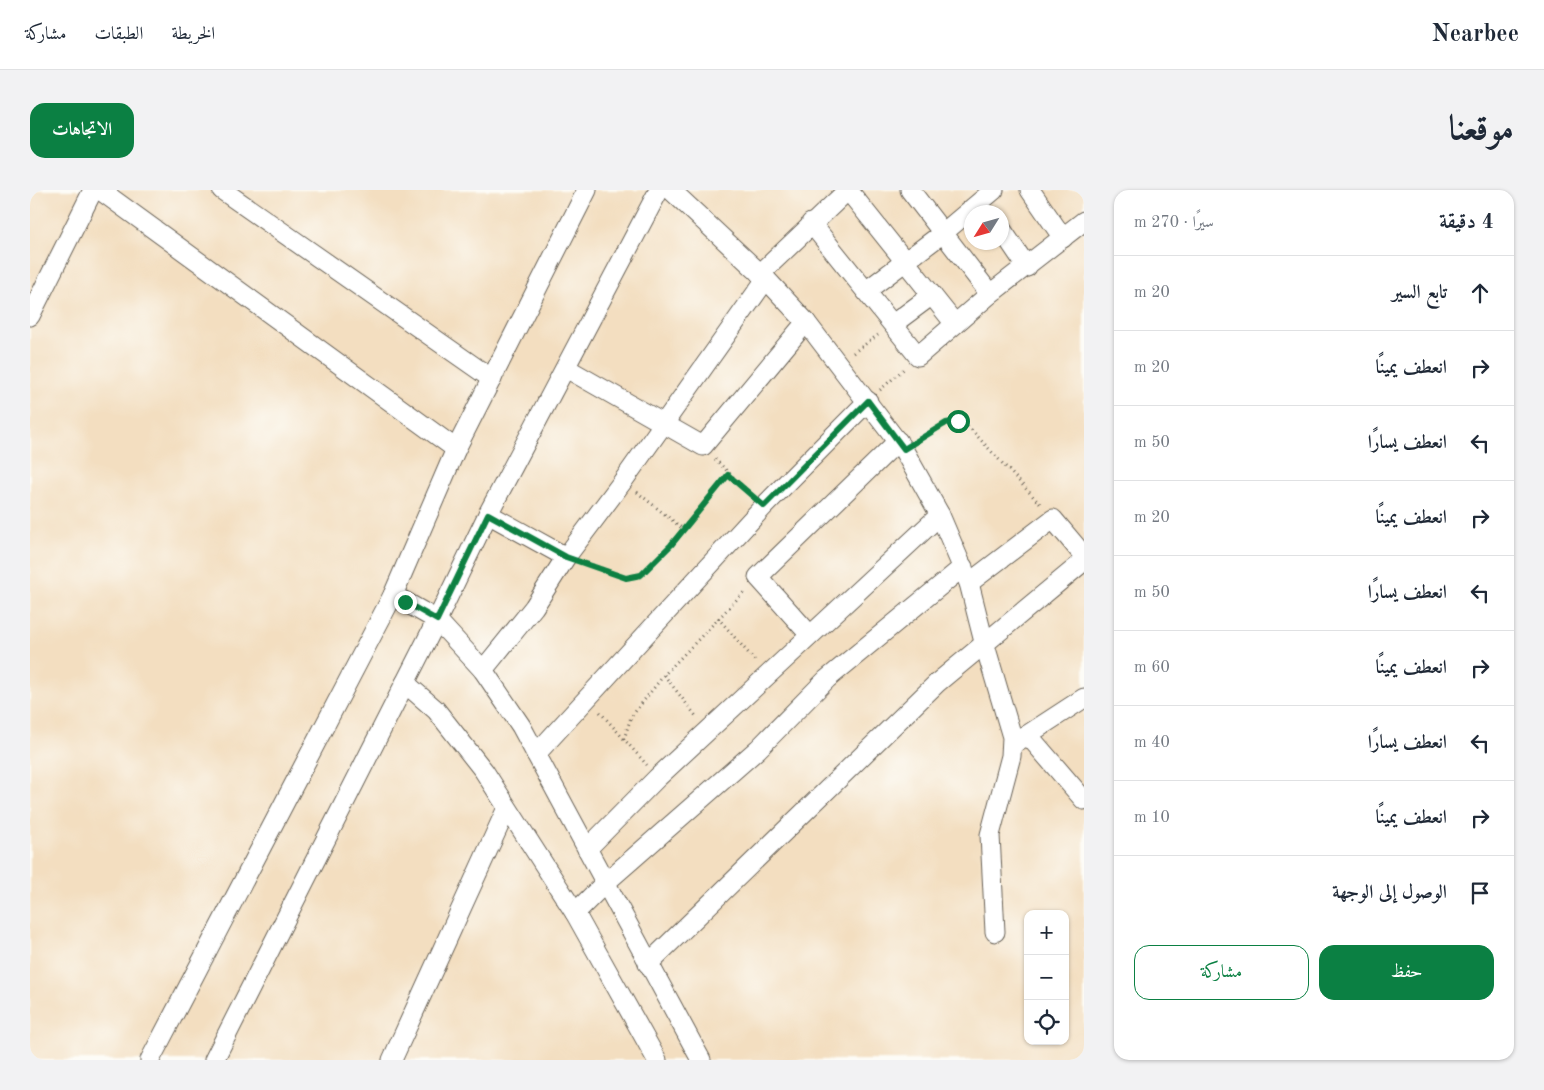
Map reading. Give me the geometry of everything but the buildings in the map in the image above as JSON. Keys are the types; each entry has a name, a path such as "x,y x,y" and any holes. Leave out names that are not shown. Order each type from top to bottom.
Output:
{"street":[{"path":"30,316 93,190"},
{"path":"100,190 456,449"},
{"path":"222,190 492,379"},
{"path":"150,1060 399,599 456,449 587,190"},
{"path":"214,1060 405,683 431,617 566,368 659,190"},
{"path":"671,190 763,276 806,322 901,445 940,515 966,575 984,642 1011,727 1020,740 1084,800"},
{"path":"483,670 534,607 566,557 664,425 763,276 811,223 848,190 955,324"},
{"path":"910,190 990,294"},
{"path":"1030,190 1063,238"},
{"path":"866,291 989,201"},
{"path":"811,223 918,356 990,294 1084,221"},
{"path":"1009,240 1027,267"},
{"path":"893,324 932,295"},
{"path":"566,368 703,446 806,322"},
{"path":"536,754 764,506 868,401"},
{"path":"810,635 758,578 901,445"},
{"path":"488,514 566,557"},
{"path":"587,849 657,778 940,515"},
{"path":"575,912 605,883 758,748 827,679 966,575 1053,519 1084,556"},
{"path":"648,964 936,683 1084,561"},
{"path":"399,599 431,617 483,670 521,726 701,1060"},
{"path":"405,683 436,710 460,739 507,808 575,912 657,1060"},
{"path":"995,932 990,835 1020,740 1084,698"},
{"path":"392,1060 507,808"}],"path":[{"path":"838,363 893,324"},
{"path":"868,401 918,356"},
{"path":"901,445 946,423 958,421 966,424 1053,519"},
{"path":"566,557 626,578 641,575 671,545 728,475 764,506"},
{"path":"623,481 683,529"},
{"path":"624,739 631,717 664,676 758,578"},
{"path":"718,618 767,674"},
{"path":"664,676 708,732"},
{"path":"587,698 657,778"}],"route":[{"path":"405,602 437,620 488,514 566,557 626,578 632,577 641,575 671,545 728,475 764,506 868,401 904,449 946,423 958,421"}]}
